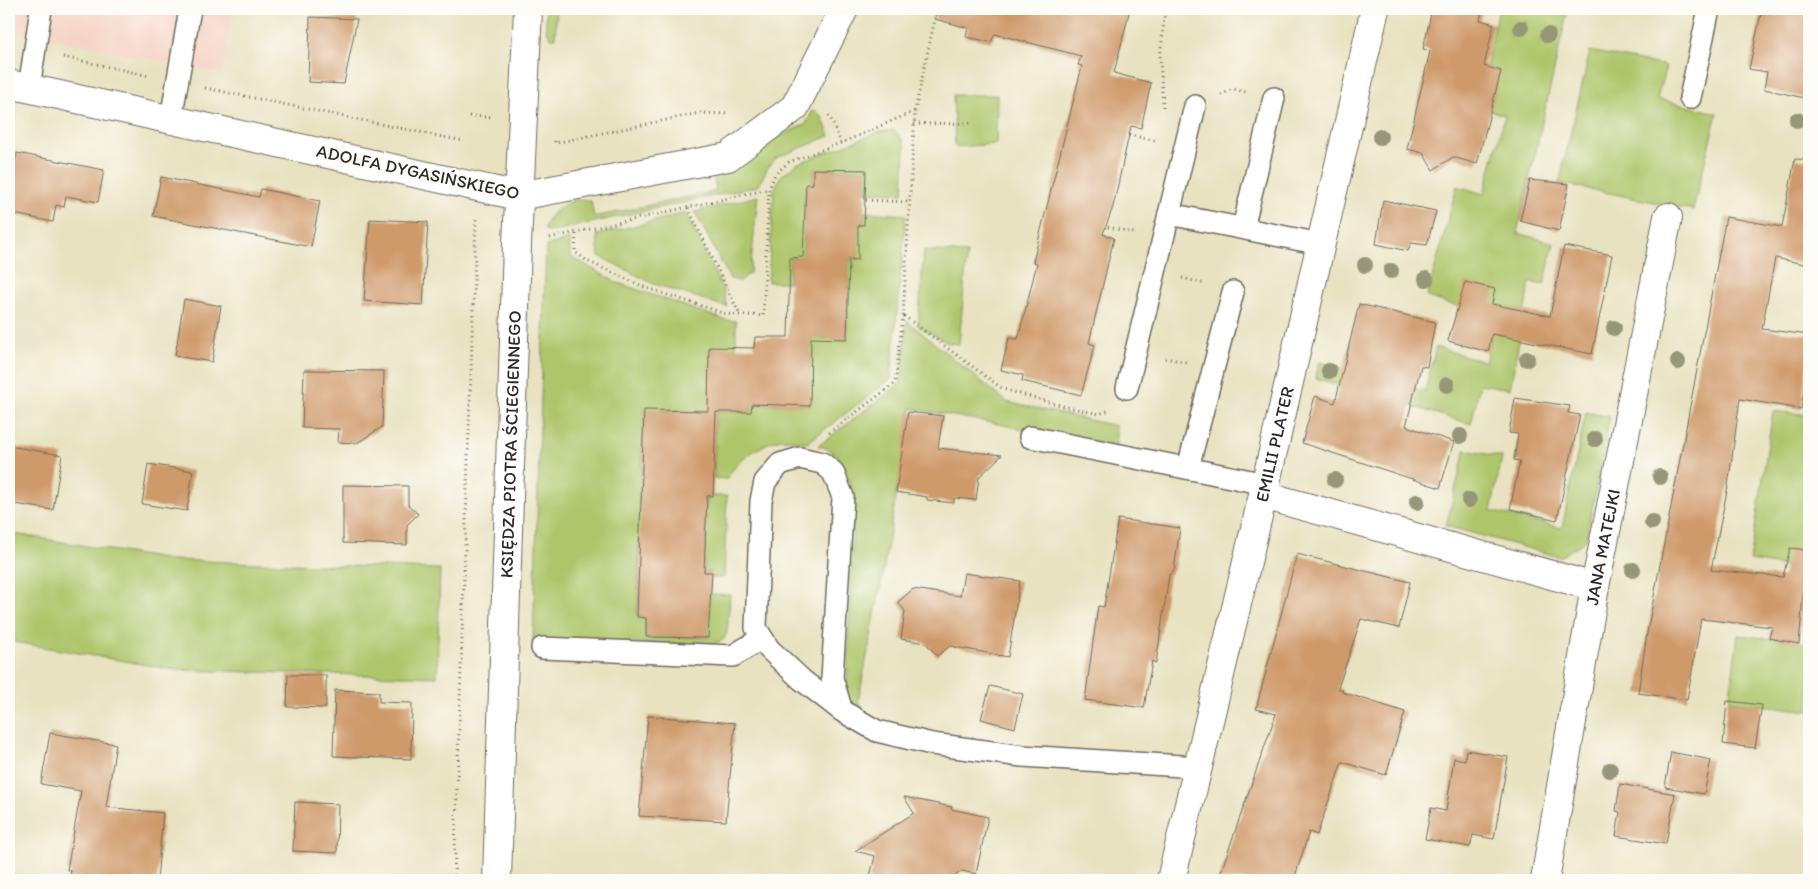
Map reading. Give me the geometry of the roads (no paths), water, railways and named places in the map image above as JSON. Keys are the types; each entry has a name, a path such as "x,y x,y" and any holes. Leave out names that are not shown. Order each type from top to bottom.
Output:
{"street":[{"name":"KSIĘDZA PIOTRA ŚCIEGIENNEGO","path":"497,880 517,244 528,9"},
{"name":"ADOLFA DYGASIŃSKIEGO","path":"19,86 519,196 728,157 795,107 844,9"},
{"name":"EMILII PLATER","path":"1171,880 1264,490 1375,9"},
{"name":"JANA MATEJKI","path":"1545,880 1595,586 1668,217"},
{"path":"1264,490 1595,586"}],"lane":[{"path":"19,86 35,51 41,9"},
{"path":"171,119 190,9"},
{"path":"1690,98 1709,9"},
{"path":"1243,228 1274,98"},
{"path":"1127,388 1195,106"},
{"path":"1169,214 1321,244"},
{"path":"1188,468 1233,292"},
{"path":"1030,437 1188,468 1264,490"},
{"path":"842,711 832,678 842,497 833,472 822,463 800,458 780,464 765,482 761,502 756,628 769,649 802,680 842,711 877,731 932,744 1022,756 1198,768"},
{"path":"542,648 733,656 762,638"}]}
